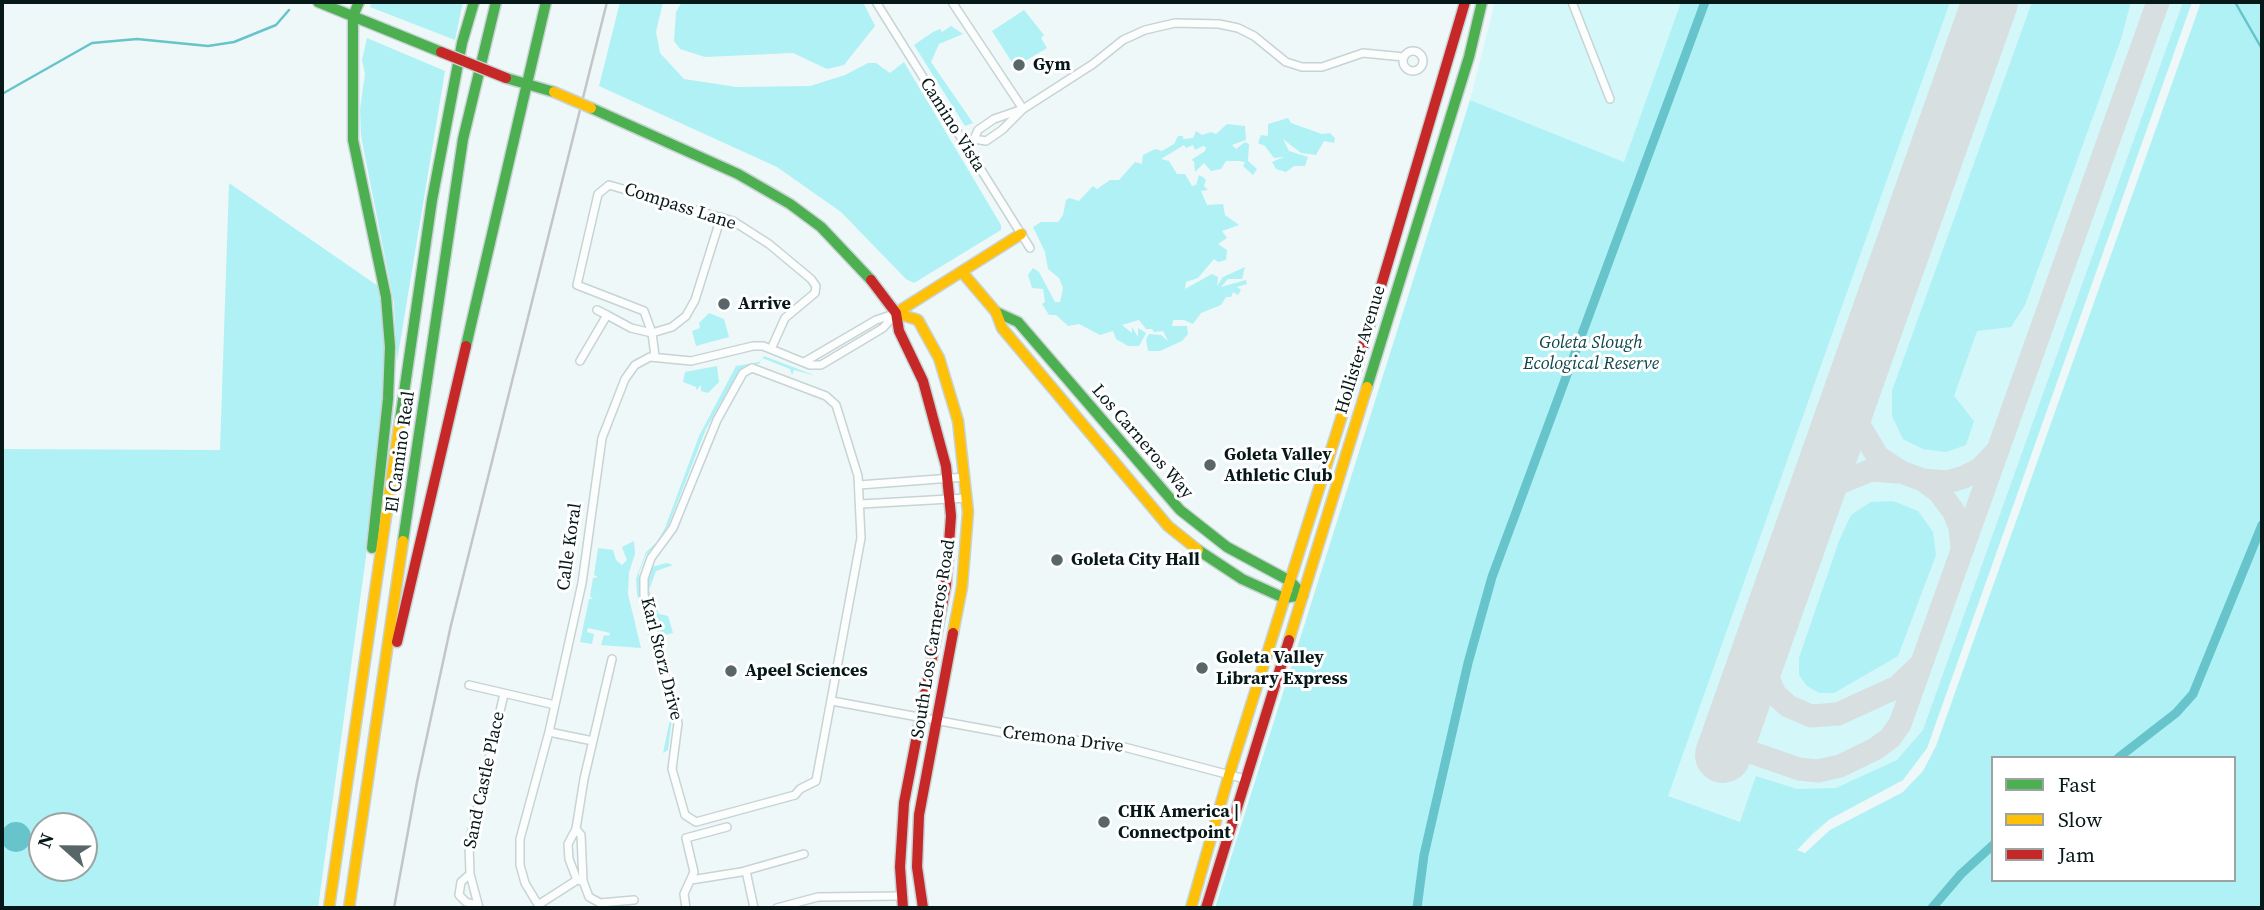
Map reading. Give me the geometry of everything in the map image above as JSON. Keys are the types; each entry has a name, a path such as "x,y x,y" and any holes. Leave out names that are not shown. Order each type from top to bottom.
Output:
{"main road":[{"name":"South Los Carneros Road","path":"318,2 506,78 554,92 738,174 790,204 821,227 857,263 896,313 899,331 923,381 935,418 950,499 946,585 902,825 901,895 904,908"},
{"path":"359,2 353,16 353,140 386,298 390,347 388,399 361,674"},
{"name":"El Camino Real","path":"328,908 432,200 459,56 474,2"},
{"name":"El Camino Real","path":"349,908 463,139 496,2"},
{"path":"372,757 381,740 398,635 546,2"},
{"name":"Hollister Avenue","path":"1191,908 1229,775 1368,334 1465,2"},
{"name":"Hollister Avenue","path":"1206,908 1469,57 1482,2"},
{"path":"896,313 1021,234"},
{"name":"Los Carneros Way","path":"962,272 996,312 1002,328 1087,427 1152,509 1191,546 1242,579 1284,598"},
{"name":"Los Carneros Way","path":"996,312 1018,323 1180,510 1227,547 1290,581 1303,595"},
{"name":"South Los Carneros Road","path":"896,313 918,320 939,358 958,421 967,498 967,548 962,587 919,815 916,867 923,908"},
{"path":"1087,427 1100,416"},
{"path":"1284,598 1303,595"}],"street":[{"name":"Camino Vista","path":"876,2 1030,248"},
{"path":"952,2 1023,109"},
{"path":"1572,2 1610,99"},
{"path":"974,139 986,141 1023,109 1123,40 1145,30 1175,23 1219,23 1238,28 1254,36 1286,62 1302,68 1322,67 1363,53 1404,58"},
{"path":"965,144 974,139 978,130 994,119 1023,109"},
{"name":"Compass Lane","path":"652,333 644,311 577,285 598,194 604,186 613,185 736,223 769,244 802,271 816,289 812,296 785,318 771,349"},
{"path":"597,310 631,328 652,333 679,322 691,308 721,217"},
{"path":"652,333 655,356 691,361 753,346 821,365 883,328 896,313"},
{"path":"580,362 607,315"},
{"name":"Calle Koral","path":"539,906 525,883 520,865 520,839 549,732 586,562 595,473 606,420 631,370 640,362 655,356"},
{"name":"Karl Storz Drive","path":"747,369 757,369 832,400 845,424 861,504 861,538 816,781 800,789 795,795 696,822 690,820 685,815 672,769 678,723 644,595 644,578 651,558 673,528 717,420 747,369"},
{"path":"859,485 965,477"},
{"path":"861,504 967,498"},
{"path":"612,659 576,829 571,835 568,852 580,881 589,897 596,903 634,900"},
{"name":"Sand Castle Place","path":"469,685 555,705"},
{"name":"Sand Castle Place","path":"478,906 470,874 473,822 504,694"},
{"name":"Cremona Drive","path":"832,701 1021,736 1109,743 1245,779"},
{"path":"549,732 593,741"},
{"path":"686,908 684,894 691,880 693,864 686,838 727,827"},
{"path":"576,829 581,835 580,881"},
{"path":"691,880 746,871 804,854"},
{"path":"746,871 754,908"},
{"path":"470,874 461,882 459,895 466,902 478,906"},
{"path":"539,906 580,881"},
{"path":"777,908 818,897 901,895"}],"shaded area":[{"path":"1495,2 1681,2 1624,162 1470,100"},
{"path":"1921,2 2192,2 1927,748 1903,780 1830,819 1797,850 1634,793"},
{"path":"16,822 27,826 27,848 16,852 5,848 1,837 5,826"}],"green space":[{"path":"371,2 463,2 455,40 370,7"},
{"path":"620,2 663,2 656,32 660,53 684,79 737,87 810,86 845,75 868,63 876,63 890,73 904,62 1001,225 1001,230 914,283 906,279 841,212 777,167 599,86"},
{"path":"682,2 863,2 875,26 844,65 827,69 793,53 705,57 680,49 674,41 676,12"},
{"name":"Goleta Slough Ecological Reserve","path":"1681,2 1950,2 1668,796 1740,822 1756,776 1797,789 1836,788 1897,760 1923,730 2183,2 2192,2 1927,748 1903,780 1830,819 1813,833 1797,850 1805,853 1830,830 1903,792 1923,771 1936,746 2201,2 2262,2 2262,908 1215,908 1470,100 1624,162"},
{"path":"2032,2 2131,2 2121,39 2025,305 2011,327 1977,331 1954,396 1974,421 1966,445 1946,452 1923,449 1903,439 1892,416 1892,391"},
{"path":"1024,10 1044,35 1041,38 1047,48 1015,67 992,31"},
{"path":"951,26 963,34 939,44 931,62 973,123 965,126 914,45 933,32 940,29 942,32"},
{"path":"367,38 445,71 397,361 394,303 361,136 360,109 365,74 362,60"},
{"path":"1288,118 1291,123 1322,134 1330,133 1335,138 1334,143 1324,141 1316,155 1301,153 1283,139 1289,151 1308,157 1305,166 1294,166 1286,172 1276,169 1272,162 1284,157 1274,158 1265,146 1258,143 1261,135 1268,136 1268,124"},
{"path":"1227,124 1245,126 1246,140 1232,145 1236,149 1245,142 1249,144 1248,161 1257,169 1253,175 1243,166 1245,162 1239,161 1226,161 1221,169 1211,171 1204,163 1195,172 1194,161 1191,160 1205,151 1206,147 1203,146 1195,150 1193,145 1186,148 1184,145 1161,159 1169,161 1177,174 1185,174 1192,186 1196,185 1199,175 1203,177 1206,180 1204,186 1208,190 1201,191 1207,205 1223,204 1225,215 1239,225 1222,231 1227,238 1218,244 1227,250 1226,260 1218,262 1214,259 1198,278 1186,282 1185,289 1212,274 1218,277 1217,286 1223,277 1245,267 1242,279 1228,279 1221,287 1246,280 1247,284 1237,287 1241,290 1238,295 1233,292 1221,305 1201,313 1193,324 1184,320 1173,320 1172,326 1187,326 1188,334 1182,341 1160,351 1148,351 1146,339 1149,334 1161,335 1168,341 1163,331 1146,329 1139,320 1122,325 1132,333 1132,327 1138,337 1138,328 1146,333 1139,346 1128,346 1116,339 1113,331 1100,335 1079,324 1068,326 1056,315 1049,315 1042,304 1045,302 1043,289 1032,288 1028,275 1033,268 1039,272 1055,302 1060,302 1063,288 1059,278 1048,269 1045,252 1033,227 1041,222 1058,222 1063,215 1066,200 1070,198 1079,201 1093,186 1097,189 1110,180 1119,180 1135,162 1142,164 1143,155 1155,149 1162,151 1174,144 1178,136 1183,136 1183,139 1193,138 1196,131 1202,135 1211,132 1216,134"},
{"path":"229,183 378,286 385,334 384,401 370,527 318,908 2,908 2,449 220,450"},
{"path":"709,313 724,319 729,337 696,346 692,331 700,328 699,323"},
{"path":"764,356 816,376 794,370 792,375 790,369 762,358"},
{"path":"762,359 759,364 747,365 739,371 706,429 669,524 660,540 646,555 639,573 639,596 672,719 668,750 663,753 670,719 637,594 636,579 646,552 657,542 665,528 699,436 736,366 759,362"},
{"path":"717,366 719,382 708,393 701,391 701,385 696,390 696,387 683,382 685,372"},
{"path":"1893,501 1918,511 1933,532 1936,555 1898,656 1834,693 1819,693 1807,686 1799,675 1799,658 1839,541 1851,515 1871,502"},
{"path":"634,541 635,554 629,572 628,594 641,648 601,645 604,635 609,636 610,633 588,628 587,632 594,634 592,644 580,642 589,599 593,599 590,596 593,578 598,577 594,575 598,548 613,550 616,560 622,565 627,560 622,547"},
{"path":"667,563 673,565 656,571 649,590 659,614 668,616 673,633 660,636 649,596 648,581 651,567"}],"waterway":[{"path":"1417,908 1424,855 1468,663 1492,577 1705,2"},
{"path":"2235,2 2262,49"},
{"path":"2,94 92,43 137,39 208,46 234,42 276,25 289,10"},
{"path":"2121,756 2176,713 2193,694 2262,525"},
{"path":"1932,908 1961,874 1991,847"}],"taxiway":[{"path":"1727,744 1799,769 1818,771 1840,766 1875,749 1890,738 1900,724 2158,2"},
{"path":"1847,405 1878,457 1901,472 1923,480 1948,482 1964,477 1980,469 1995,453"},
{"path":"1816,493 1871,470 1898,472"},
{"path":"1923,480 1939,492 1954,512 1960,528 1962,548"},
{"path":"1758,656 1775,694 1788,706 1811,716 1838,714 1897,687 1919,666"}],"runway":[{"path":"1723,755 1990,2"}],"railway":[{"path":"394,908 417,782 451,625 607,2"}],"traffic: fast":[{"path":"318,2 441,52"},
{"path":"359,2 353,16 353,140 386,297 390,347 388,399 372,548"},
{"path":"399,427 432,200 462,43 474,2"},
{"path":"403,541 463,139 496,2"},
{"path":"466,346 546,2"},
{"path":"1367,387 1469,57 1482,2"},
{"path":"506,78 554,92"},
{"path":"591,108 738,174 790,204 821,227 871,280"},
{"path":"996,312 1018,322 1180,510 1227,547 1290,581 1303,595"},
{"path":"1198,550 1242,579 1284,598 1303,595"}],"traffic: slow":[{"path":"554,92 591,108"},
{"path":"896,313 1021,234"},
{"path":"962,272 996,312 1002,328 1168,526 1198,550"},
{"path":"896,313 918,320 939,358 958,421 968,512 962,587 953,633"},
{"path":"1191,908 1229,775 1355,374"},
{"path":"1289,640 1367,387"},
{"path":"329,908 399,427"},
{"path":"349,908 403,541"}],"traffic: jam":[{"path":"1355,374 1465,2"},
{"path":"441,52 506,78"},
{"path":"871,280 896,313 899,331 923,381 946,466 951,516 946,585 904,803 900,867 903,908"},
{"path":"397,642 466,346"},
{"path":"923,908 917,867 919,815 953,633"},
{"path":"1206,908 1289,640"}],"place":[{"name":"Gym","path":"1019,65"},
{"name":"Arrive","path":"724,304"},
{"name":"Goleta Valley Athletic Club","path":"1210,465"},
{"name":"Goleta City Hall","path":"1057,560"},
{"name":"Goleta Valley Library Express","path":"1202,668"},
{"name":"Apeel Sciences","path":"731,671"},
{"name":"CHK America | Connectpoint","path":"1104,822"}]}
